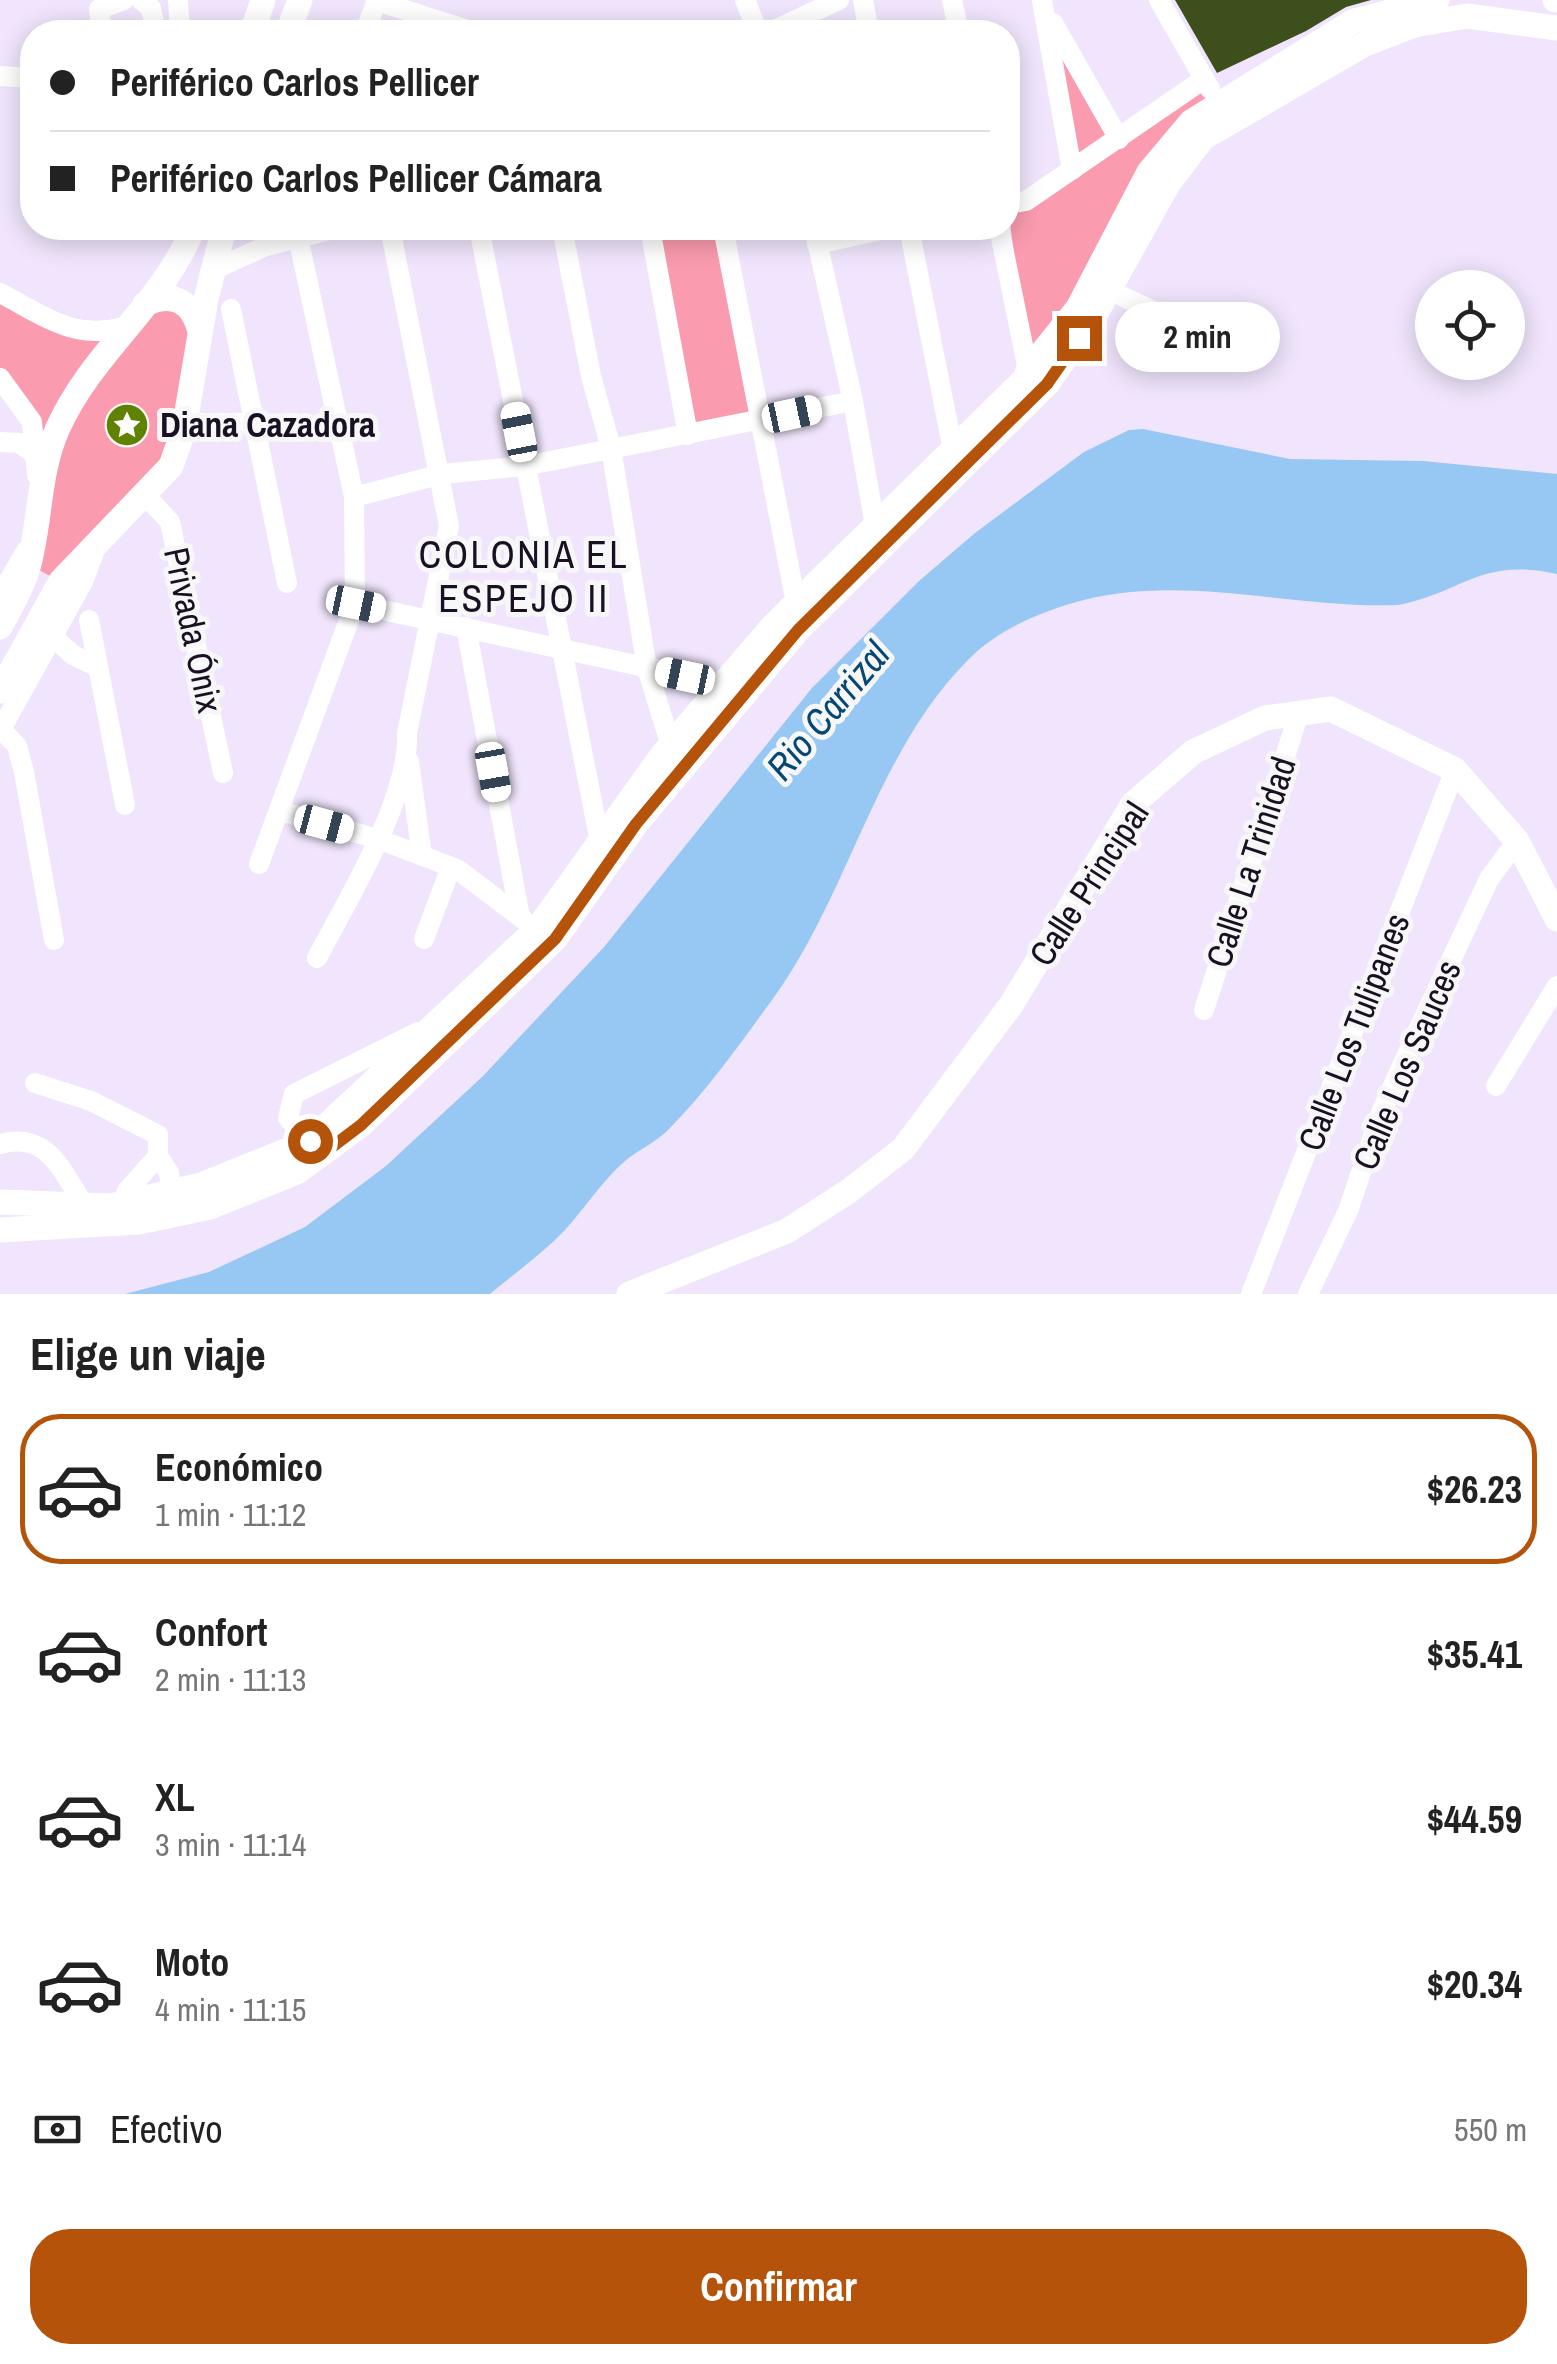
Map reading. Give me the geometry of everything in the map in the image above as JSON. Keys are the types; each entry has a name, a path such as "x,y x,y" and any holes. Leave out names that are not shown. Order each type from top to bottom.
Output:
{"main road":[{"path":"0,1202 122,1203 201,1186 315,1148 361,1125 555,939 636,824 798,630 1047,384 1110,290 1168,184 1222,114 1354,21 1391,6 1437,0"},
{"path":"0,1230 139,1222 210,1207 297,1172 315,1148 439,1022 529,922 722,684 796,603 1026,378 1028,370 1078,308 1149,172 1191,122 1222,114 1365,44 1414,26 1467,16 1557,28"},
{"path":"0,626 22,584 44,466 57,430 76,394 120,331 174,270 187,240"},
{"path":"0,691 43,608 64,577 171,466 186,423 200,331 221,240"},
{"path":"144,304 165,298 180,300 193,313 200,331"},
{"path":"30,548 38,570 64,577"},
{"name":"Calle Principal","path":"637,1292 786,1231 849,1192 902,1149 1012,1005 1133,804 1194,752 1265,718 1330,709 1456,770 1517,841 1557,919"}],"street":[{"path":"100,20 99,9 124,0"},
{"path":"377,0 438,20"},
{"path":"796,20 839,0"},
{"path":"1042,0 1119,139"},
{"path":"1042,0 1072,170"},
{"path":"1159,0 1222,114"},
{"path":"1020,202 1204,80"},
{"path":"215,269 278,240"},
{"path":"258,864 356,604 354,497 297,240"},
{"path":"393,240 442,474 449,526 407,732 422,856"},
{"path":"481,240 599,838"},
{"path":"564,240 591,376 610,448 647,668 671,746"},
{"path":"652,240 688,435"},
{"path":"724,240 796,603"},
{"path":"816,240 853,401 875,525"},
{"path":"910,240 953,450"},
{"path":"1001,240 1028,370"},
{"path":"1110,290 1238,351"},
{"path":"1,294 64,328 120,331"},
{"path":"231,309 286,583"},
{"path":"0,378 28,416 37,456 38,498"},
{"path":"354,497 442,474 526,466 853,401"},
{"path":"186,423 252,423"},
{"path":"0,442 20,443 37,456"},
{"name":"Privada Ónix","path":"146,496 170,522 223,774"},
{"path":"54,940 24,772 17,746 1,730 84,582 97,544"},
{"path":"0,596 30,548"},
{"path":"356,604 722,684"},
{"path":"89,620 124,805"},
{"path":"466,627 529,922"},
{"path":"53,637 73,655 98,666"},
{"name":"Calle La Trinidad","path":"1204,1010 1299,713"},
{"path":"0,757 24,772"},
{"path":"318,958 378,839 408,759"},
{"name":"Calle Los Tulipanes","path":"1252,1294 1456,770"},
{"path":"280,810 378,839 451,867 529,922"},
{"name":"Calle Los Sauces","path":"1308,1294 1348,1211 1382,1110 1416,1035 1489,879 1517,841"},
{"path":"424,939 451,867"},
{"path":"1496,1086 1557,986"},
{"path":"315,1148 288,1118 294,1094 439,1022"},
{"path":"36,1084 90,1101 158,1134 158,1156 168,1173 172,1192"},
{"path":"0,1144 18,1139 48,1150 84,1204"},
{"path":"122,1203 127,1191 158,1156"}],"shaded area":[{"path":"1042,1 1119,138 1204,79 1218,103 1028,370 1012,240 1020,240 1020,198 1072,170"},
{"path":"651,240 725,240 761,421 688,435"},
{"path":"0,295 93,332 144,304 190,308 179,445 64,577 48,575 34,567 43,466 0,378"}],"water":[{"name":"Rio Carrizal","path":"1143,429 1290,459 1423,461 1557,474 1557,574 1531,570 1490,573 1398,605 1148,591 1066,605 1014,626 968,660 936,697 885,781 799,959 722,1067 668,1130 625,1161 556,1238 490,1294 125,1294 209,1272 305,1227 386,1166 483,1076 604,947 812,688 919,581 975,533 1084,452 1129,430"}],"building":[{"path":"1175,0 1371,0 1346,7 1306,31 1217,73"}],"place":[{"name":"Diana Cazadora","path":"127,425"}],"district":[{"name":"COLONIA EL ESPEJO II","path":"524,577"}],"route":[{"path":"310,1141 320,1156 361,1125 555,939 636,824 740,696 798,630 1047,384 1079,338"}]}
